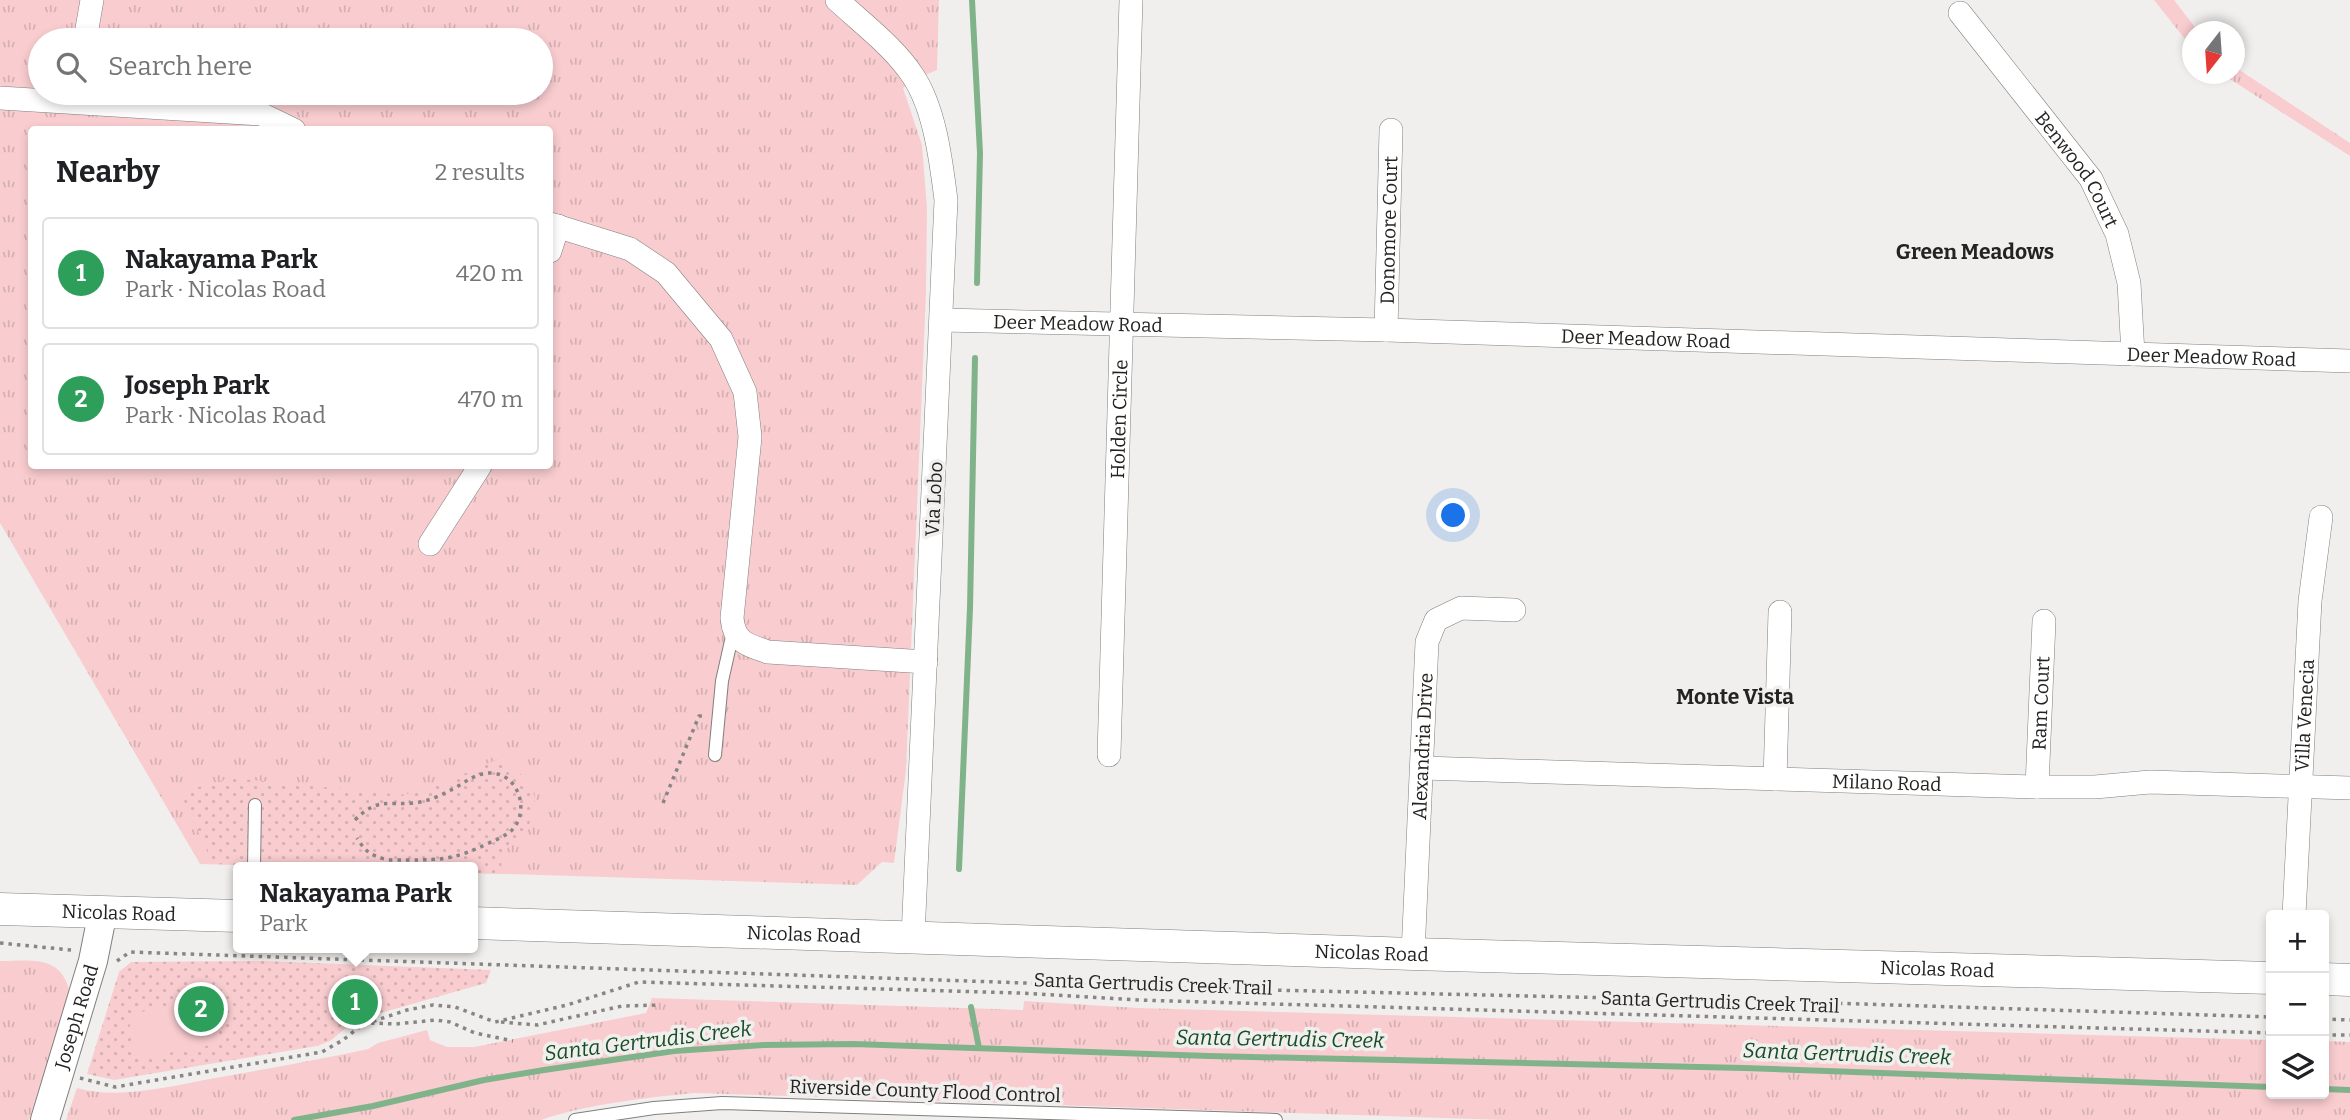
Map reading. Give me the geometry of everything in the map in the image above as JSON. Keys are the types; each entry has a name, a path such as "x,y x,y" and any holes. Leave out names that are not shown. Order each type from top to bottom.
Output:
{"main road":[{"name":"Nicolas Road","path":"0,909 233,916"},
{"name":"Nicolas Road","path":"478,923 1413,954 2266,978"},
{"path":"2329,979 2350,980"}],"street":[{"path":"87,28 92,0"},
{"name":"Via Lobo","path":"837,0 916,79 929,112 940,155 947,200 913,937"},
{"name":"Holden Circle","path":"1109,755 1131,0"},
{"name":"Benwood Court","path":"1960,13 2091,178 2118,234 2129,283 2133,354"},
{"path":"0,98 28,98"},
{"path":"165,105 261,114 286,126"},
{"name":"Donomore Court","path":"1386,330 1391,130"},
{"path":"554,225 630,249 666,273 721,339 745,392 750,437 732,618 733,632 747,645 768,652 926,662"},
{"name":"Deer Meadow Road","path":"942,320 1386,330 2350,361"},
{"path":"430,544 478,469"},
{"name":"Villa Venecia","path":"2294,910 2310,601 2321,517"},
{"name":"Alexandria Drive","path":"1413,954 1427,642 1436,620 1461,608 1514,610"},
{"path":"1775,779 1780,612"},
{"name":"Ram Court","path":"2038,786 2044,621"},
{"name":"Milano Road","path":"1423,768 2038,786 2095,787 2150,782 2350,788"},
{"name":"Joseph Road","path":"45,1120 93,961 103,911"}],"lane":[{"path":"715,755 722,681 733,632"},
{"path":"254,862 255,804"},
{"name":"Riverside County Flood Control","path":"575,1120 654,1108 722,1103 1276,1120"}],"path":[{"path":"663,803 699,716 706,715"},
{"path":"355,820 371,806 383,802 415,803 430,800 475,776 484,774 494,773 508,779 519,792 521,802 518,822 512,830 460,856 436,860 386,859 364,849 357,838"},
{"path":"0,943 43,949"},
{"path":"113,971 117,959 130,952 1141,987 1871,1004 2266,1017"},
{"name":"Santa Gertrudis Creek Trail","path":"495,1022 567,1005 639,982 1005,992 1138,1000 2266,1033"},
{"path":"60,1072 115,1087 322,1052 368,1023 433,1004 455,1007 495,1022 537,1025 622,1006 660,1005"},
{"path":"2329,1019 2350,1020"},
{"path":"368,1023 396,1024 436,1020 450,1022 474,1033 513,1041"},
{"path":"2329,1035 2350,1035"}],"green space":[{"path":"0,0 939,0 937,70 903,88 922,145 927,208 926,293 906,770 894,863 882,862 857,885 478,873 478,862 200,864 0,523"},
{"path":"2154,0 2174,0 2190,21 2182,21 2182,35"},
{"path":"2245,74 2350,143 2350,156 2238,84 2245,84"},
{"path":"500,758 522,775 532,788 535,799 528,830 502,853 501,874 478,873 478,862 213,864 180,792 232,778 403,795 432,788"},
{"path":"0,961 44,962 60,972 70,993 29,1120 0,1120"},
{"path":"264,961 491,970 486,983 356,1020 330,1041 317,1046 114,1080 87,1074 119,972 131,962"},
{"path":"652,998 1023,1010 1024,1001 1139,1008 2266,1040 2266,1099 2329,1099 2329,1041 2350,1042 2350,1120 1504,1120 694,1093 597,1106 541,1120 66,1120 77,1088 110,1093 163,1088 368,1049 378,1043 427,1030 430,1040 447,1047 474,1047 646,1013"},
{"path":"210,1000 217,1044 135,1059 128,1014"}],"waterway":[{"path":"972,0 980,153 977,283"},
{"path":"959,869 970,608 975,358"},
{"path":"971,1007 979,1048"},
{"name":"Santa Gertrudis Creek","path":"294,1120 544,1070 674,1051 764,1045 853,1044 1209,1056 1744,1068 2266,1087"},
{"name":"Santa Gertrudis Creek","path":"2329,1089 2350,1090"}],"place":[{"name":"Nakayama Park","path":"355,1002"},
{"name":"Joseph Park","path":"201,1009"}],"district":[{"name":"Green Meadows","path":"1975,252"},
{"name":"Monte Vista","path":"1735,697"}]}
